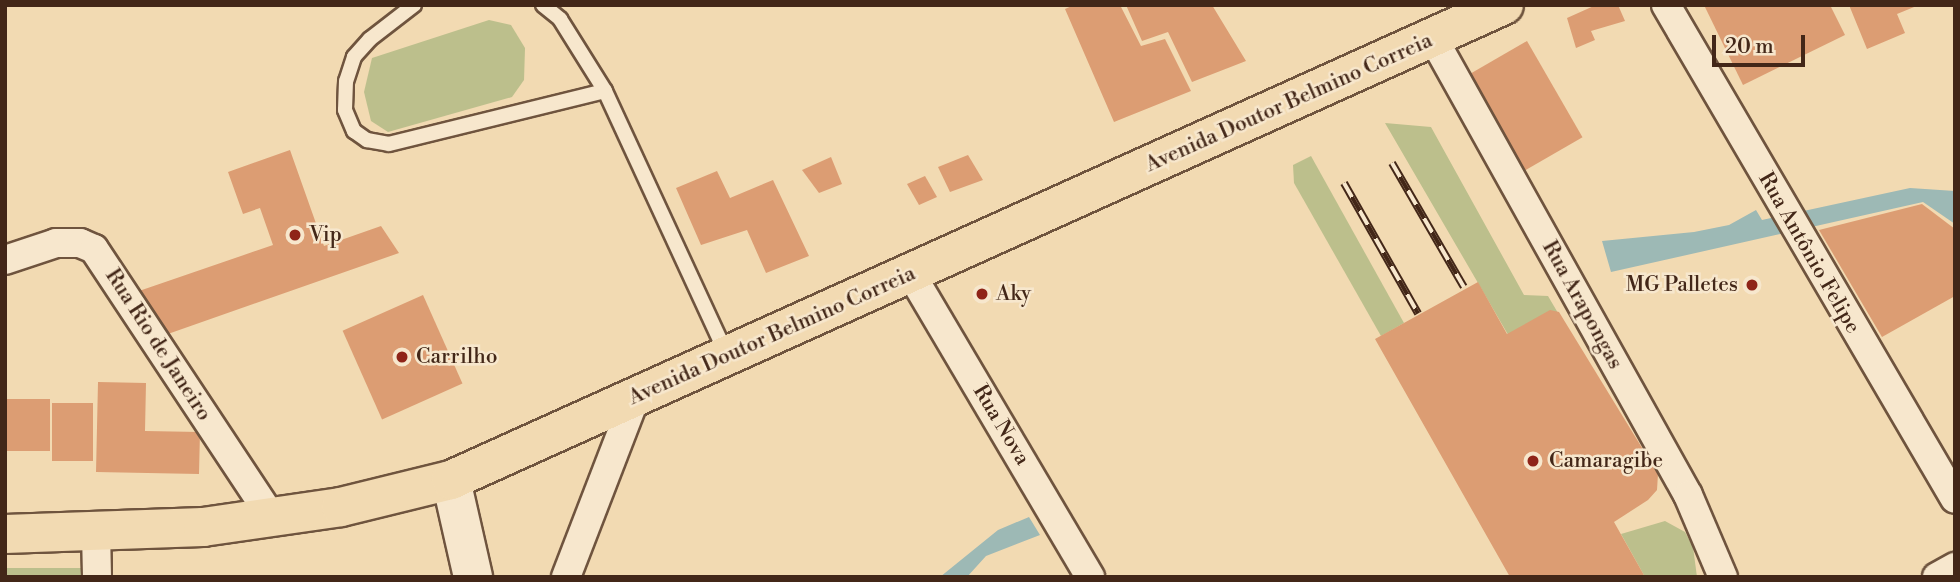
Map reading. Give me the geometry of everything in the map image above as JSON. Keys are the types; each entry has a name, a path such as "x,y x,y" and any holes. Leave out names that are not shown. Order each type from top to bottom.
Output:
{"main road":[{"name":"Avenida Doutor Belmino Correia","path":"5,534 96,532 272,518 372,501 451,481 1504,5"}],"street":[{"name":"Rua Antônio Felipe","path":"1666,5 1955,499"},
{"name":"Rua Arapongas","path":"1433,37 1688,495 1723,577"},
{"name":"Rua Rio de Janeiro","path":"5,260 56,243 80,243 94,248 272,518"},
{"name":"Rua Nova","path":"911,274 1090,577"},
{"path":"566,577 635,398"},
{"path":"451,481 473,577"},
{"path":"96,532 97,577"},
{"path":"1937,577 1955,567"}],"lane":[{"path":"414,5 370,38 354,57 346,81 345,110 354,131 367,140 389,144 605,91"},
{"path":"543,5 560,19 605,91 728,356"}],"green space":[{"path":"489,20 511,25 525,48 524,80 512,97 388,132 371,121 364,92 372,58"},
{"path":"1385,123 1431,127 1524,295 1548,296 1558,313 1510,338"},
{"path":"1311,156 1404,323 1381,336 1294,183 1293,165"},
{"path":"1665,521 1685,532 1693,547 1697,577 1645,577 1621,534"},
{"path":"5,568 85,568 85,577 5,577"}],"water":[{"path":"1910,188 1955,191 1955,224 1923,202 1611,272 1602,241 1694,232 1729,225 1756,210 1762,220"},
{"path":"1029,517 1040,535 986,556 967,577 940,577 998,530"}],"building":[{"path":"1074,5 1120,5 1141,46 1165,39 1191,91 1114,122 1065,9"},
{"path":"1126,5 1212,5 1246,61 1192,82 1168,32 1142,41"},
{"path":"1596,5 1618,5 1625,21 1591,31 1595,40 1576,48 1567,18"},
{"path":"1704,5 1830,5 1845,35 1743,85"},
{"path":"1849,5 1919,5 1897,14 1905,33 1867,49"},
{"path":"1527,41 1582,137 1524,171 1468,75"},
{"name":"Vip","path":"290,150 324,246 381,226 399,253 165,335 139,291 273,245 260,208 243,214 228,172"},
{"path":"968,155 983,180 950,192 938,167"},
{"path":"831,157 842,184 819,193 802,170"},
{"path":"717,171 730,198 773,180 809,256 766,273 747,230 701,245 676,188"},
{"path":"925,176 937,197 919,205 907,184"},
{"path":"1922,204 1955,229 1955,296 1882,337 1819,230"},
{"path":"1478,282 1507,334 1550,310 1559,312 1658,474 1657,490 1648,500 1614,522 1645,577 1510,577 1375,339"},
{"name":"Carrilho","path":"423,295 462,384 382,419 343,331"},
{"path":"98,382 146,383 145,431 200,432 199,474 96,472"},
{"path":"5,399 50,399 50,451 5,451"},
{"path":"52,403 93,403 93,461 52,461"}],"railway":[{"path":"1392,163 1464,287"},
{"path":"1344,183 1418,313"}],"place":[{"name":"Vip","path":"295,235"},
{"name":"MG Palletes","path":"1752,285"},
{"name":"Aky","path":"982,294"},
{"name":"Carrilho","path":"402,357"},
{"name":"Camaragibe","path":"1533,461"}]}
